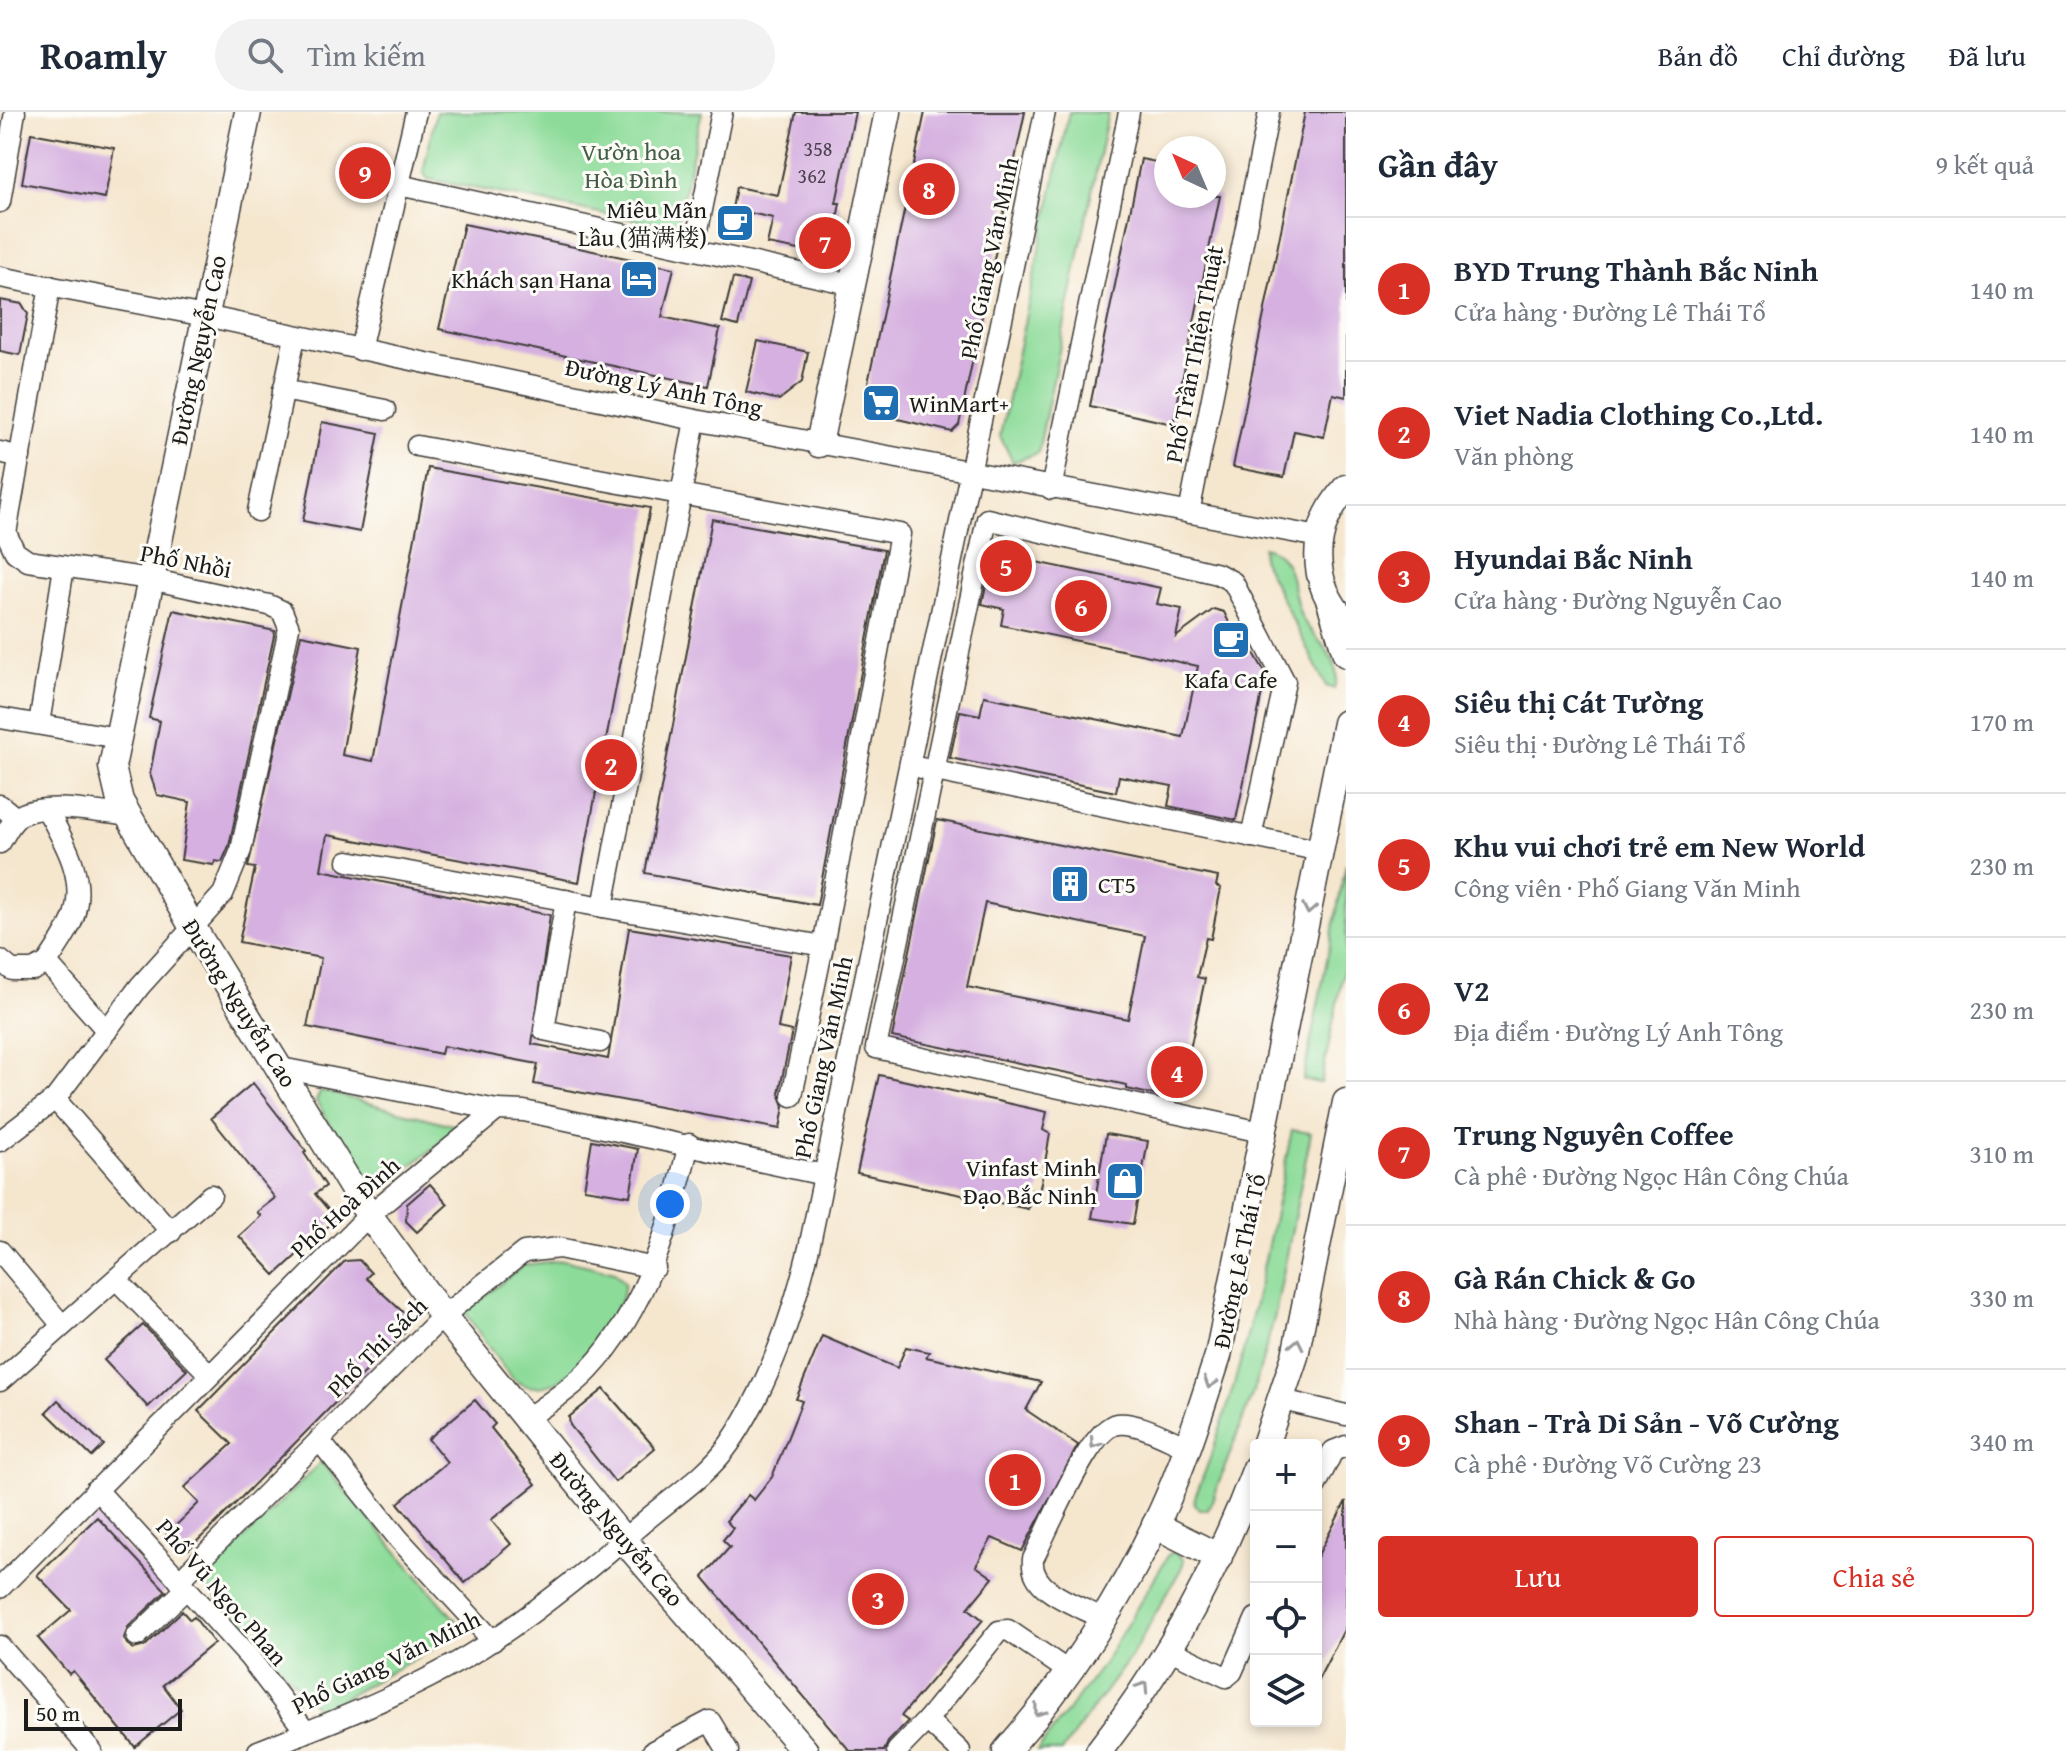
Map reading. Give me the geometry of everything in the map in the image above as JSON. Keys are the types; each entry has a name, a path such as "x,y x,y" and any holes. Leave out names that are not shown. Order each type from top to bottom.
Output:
{"main road":[{"name":"Đường Nguyễn Cao","path":"248,112 112,767 120,801 192,926 369,1215 443,1316 623,1539 805,1751"},
{"path":"819,444 888,112"},
{"path":"1346,488 1329,510 1319,537 1319,571 1338,612 1346,654"},
{"name":"Đường Lê Thái Tổ","path":"1006,1751 1068,1671 1102,1618 1155,1525 1188,1447 1225,1332 1346,723"},
{"path":"1267,1439 1282,1400 1301,1325 1345,1115"},
{"path":"1099,1751 1168,1649 1219,1557 1250,1485"},
{"path":"1155,1525 1219,1557"}],"street":[{"path":"0,202 15,112"},
{"path":"360,350 416,112"},
{"path":"694,249 722,112"},
{"name":"Phố Giang Văn Minh","path":"258,1751 394,1693 493,1641 623,1539 721,1455 741,1424 768,1368 799,1288 824,1175 912,766 1045,112"},
{"path":"1051,489 1129,112"},
{"name":"Phố Trần Thiện Thuật","path":"1189,513 1263,113"},
{"path":"399,185 850,284"},
{"name":"Đường Lý Anh Tông","path":"0,277 205,316 695,420 1319,537"},
{"name":"Phố Nhồi","path":"50,286 10,455 3,541 28,561 150,579 269,605 282,611 289,628 238,860 223,894 192,926"},
{"path":"258,511 295,337"},
{"path":"283,390 385,410"},
{"path":"603,907 695,420"},
{"path":"417,446 900,534 792,1096"},
{"path":"1251,837 1285,682 1233,582 1218,574 987,519 876,1048 1266,1133"},
{"path":"39,724 64,567"},
{"path":"0,718 118,738"},
{"path":"912,766 1321,851"},
{"path":"0,960 12,970 33,970 47,963 75,914 77,889 73,858 47,810"},
{"path":"0,843 8,812 47,810 129,816"},
{"path":"348,861 823,946"},
{"path":"566,900 544,1030 600,1042"},
{"path":"0,1141 55,1099 192,926"},
{"path":"47,963 107,1031"},
{"path":"281,1068 497,1110 524,1111 824,1175"},
{"path":"55,1099 171,1232"},
{"name":"Phố Hoà Đình","path":"0,1588 369,1215 497,1110"},
{"path":"526,1419 587,1373 624,1322 655,1268 666,1239 689,1144"},
{"path":"0,1381 61,1324 211,1195"},
{"name":"Phố Thi Sách","path":"137,1636 319,1440 443,1316 524,1252 559,1248 655,1268"},
{"path":"0,1251 61,1324"},
{"path":"116,1279 209,1374"},
{"path":"1282,1400 1346,1415"},
{"path":"1102,1618 1037,1581 1032,1569 1040,1545 1090,1448 1108,1427 1123,1423 1188,1447"},
{"path":"319,1440 398,1538 493,1641"},
{"path":"1322,1473 1333,1451 1346,1446"},
{"name":"Phố Vũ Ngọc Phan","path":"96,1489 249,1657 306,1732"},
{"path":"897,1751 1003,1629 1068,1671"},
{"path":"1168,1649 1226,1677 1232,1672 1250,1632"},
{"path":"0,1646 92,1751"},
{"path":"927,1720 960,1751"},
{"path":"653,1751 710,1721 728,1751"}],"green space":[{"name":"Vườn hoa Hòa Đình","path":"436,112 702,112 676,228 428,179 423,172"},
{"path":"1069,112 1108,113 1038,453 1013,462 1000,436"},
{"path":"1263,547 1274,551 1288,567 1303,620 1333,660 1337,679 1334,689 1326,686 1262,559"},
{"path":"1346,864 1346,958 1321,1083 1303,1080"},
{"path":"320,1092 460,1127 373,1196 316,1101"},
{"path":"1292,1130 1311,1133 1275,1315 1255,1387 1214,1496 1208,1510 1200,1510 1194,1505 1195,1497 1240,1362"},
{"path":"563,1260 615,1272 625,1283 613,1319 587,1358 553,1384 534,1387 511,1376 465,1312 524,1265"},
{"path":"321,1462 465,1631 320,1711 201,1581"},
{"path":"1175,1552 1184,1560 1182,1567 1132,1655 1062,1751 1037,1751 1102,1666 1169,1554"}],"building":[{"path":"796,112 855,112 836,203 840,203 833,241 820,254 767,244 773,218 732,209 736,187 778,195"},
{"path":"925,112 1025,112 959,425 952,432 873,413 864,402"},
{"path":"1305,112 1346,112 1346,397 1333,394 1324,437 1294,431 1284,477 1233,467"},
{"path":"31,133 114,148 105,198 22,183"},
{"path":"1141,159 1154,162 1154,208 1218,208 1173,424 1090,406"},
{"path":"464,224 674,268 662,317 720,329 708,386 439,329"},
{"path":"733,278 749,282 738,326 722,322"},
{"path":"0,300 22,304 28,314 20,355 0,351"},
{"path":"758,341 808,352 802,382 779,400 746,392"},
{"path":"322,422 379,433 360,532 303,521"},
{"path":"428,468 650,508 579,882 327,835 321,870 550,915 532,1044 608,1059 629,928 791,955 778,1028 792,1031 779,1093 784,1106 780,1129 534,1084 538,1064 443,1046 441,1054 307,1027 321,958 239,942 255,868 248,867 301,635 361,647 342,755 373,761"},
{"path":"712,519 884,550 817,905 645,873"},
{"path":"993,553 1161,588 1157,604 1182,609 1176,637 1214,609 1224,612 1244,654 1254,653 1266,674 1236,820 1168,806 1172,786 1119,776 1116,792 950,758 960,711 980,715 984,696 1183,737 1198,666 1001,625 1004,609 982,604"},
{"path":"173,610 275,631 229,846 222,862 215,861 214,865 181,860 190,802 157,795 150,774 160,721 149,718"},
{"path":"937,820 1218,877 1216,886 1221,888 1211,939 1206,938 1197,977 1205,979 1180,1096 1160,1092 1159,1096 1127,1089 1127,1085 892,1037","holes":["985,903 1145,936 1128,1019 967,987"]},
{"path":"879,1075 1047,1112 1043,1130 1050,1134 1044,1168 1039,1192 1032,1190 1028,1209 857,1173"},
{"path":"253,1083 306,1151 304,1153 326,1186 315,1194 336,1219 275,1275 239,1236 261,1216 257,1212 275,1198 211,1118"},
{"path":"1106,1134 1148,1141 1133,1224 1092,1218"},
{"path":"592,1140 638,1149 630,1196 584,1189"},
{"path":"430,1184 448,1204 417,1232 406,1221 407,1204"},
{"path":"359,1260 371,1273 366,1278 406,1315 405,1332 189,1549 177,1551 164,1537 199,1503 184,1488 232,1444 198,1411 345,1261"},
{"path":"143,1325 187,1370 148,1407 104,1360"},
{"path":"822,1336 897,1368 906,1347 929,1352 926,1357 1041,1382 1026,1410 1078,1445 1022,1551 992,1538 976,1566 993,1578 968,1608 983,1620 901,1716 908,1721 888,1742 884,1751 850,1751 703,1577 730,1547 723,1540 733,1528 726,1521 748,1495 754,1500 772,1477 802,1401 796,1399"},
{"path":"604,1389 655,1448 615,1482 570,1425 569,1417"},
{"path":"58,1400 104,1445 92,1457 46,1412"},
{"path":"475,1400 495,1424 491,1428 536,1484 491,1520 511,1544 465,1583 398,1503 447,1462 428,1439"},
{"path":"1346,1501 1346,1626 1322,1672 1322,1583 1322,1547"},
{"path":"97,1517 166,1591 128,1627 124,1638 127,1644 134,1649 145,1646 182,1611 190,1620 194,1617 214,1643 163,1685 181,1709 135,1747 73,1671 69,1674 38,1638 71,1610 37,1575"}],"place":[{"name":"Shan - Trà Di Sản - Võ Cường","path":"365,173"},
{"name":"Gà Rán Chick & Go","path":"929,189"},
{"name":"Miêu Mãn Lầu (猫满楼)","path":"735,223"},
{"name":"Trung Nguyên Coffee","path":"825,243"},
{"name":"Khách sạn Hana","path":"639,279"},
{"name":"WinMart+","path":"881,403"},
{"name":"Khu vui chơi trẻ em New World","path":"1006,566"},
{"name":"V2","path":"1081,606"},
{"name":"Kafa Cafe","path":"1231,640"},
{"name":"Viet Nadia Clothing Co.,Ltd.","path":"611,765"},
{"name":"CT5","path":"1070,884"},
{"name":"Siêu thị Cát Tường","path":"1177,1072"},
{"name":"Vinfast Minh Đạo Bắc Ninh","path":"1125,1181"},
{"name":"BYD Trung Thành Bắc Ninh","path":"1015,1480"},
{"name":"Hyundai Bắc Ninh","path":"878,1599"}]}
